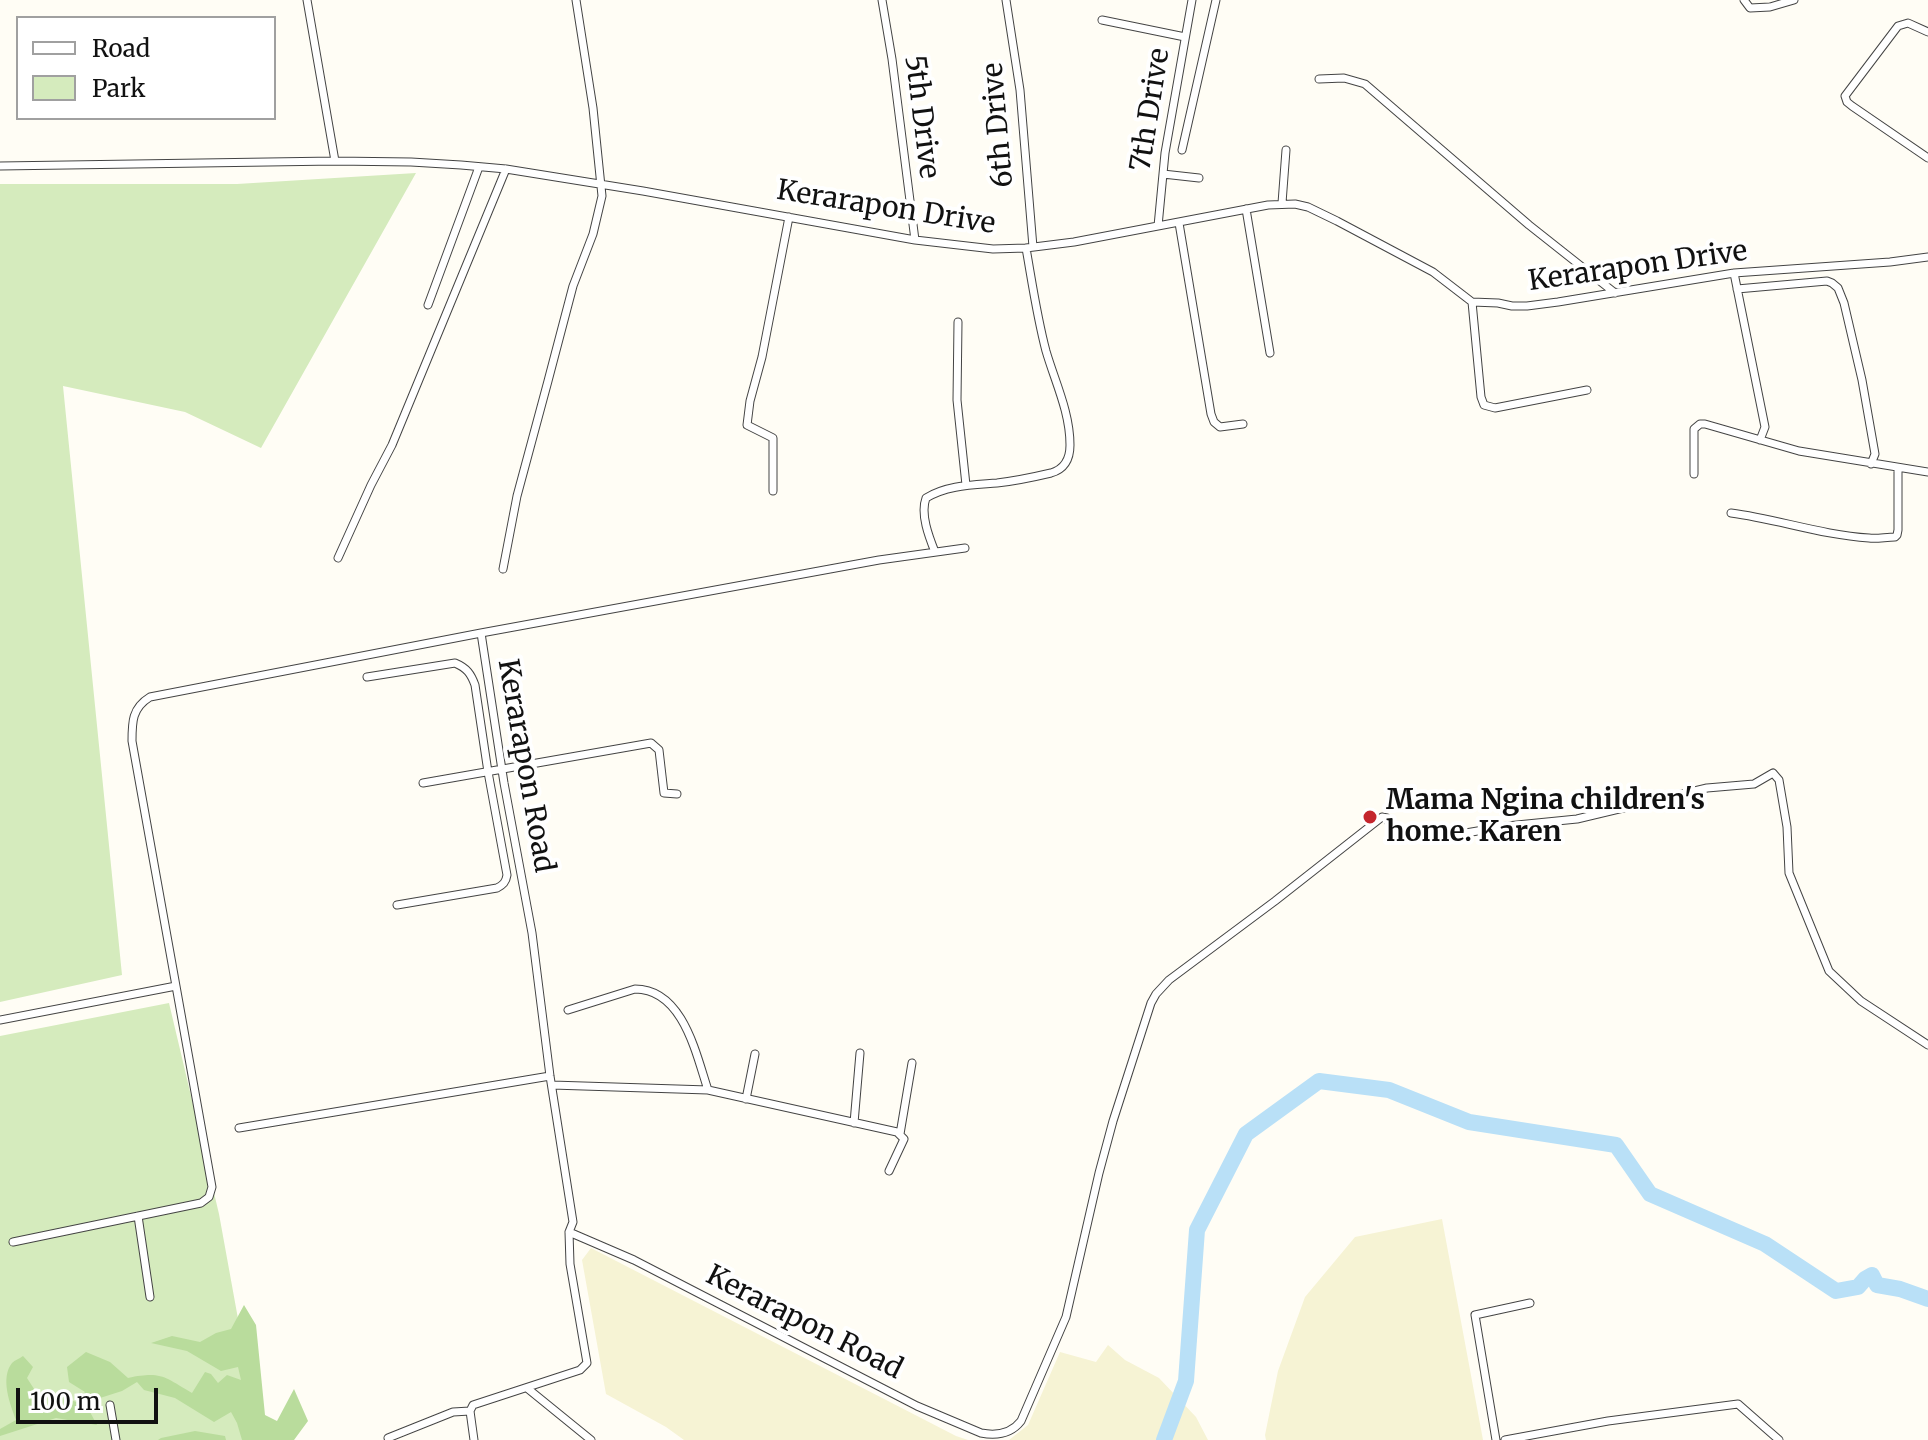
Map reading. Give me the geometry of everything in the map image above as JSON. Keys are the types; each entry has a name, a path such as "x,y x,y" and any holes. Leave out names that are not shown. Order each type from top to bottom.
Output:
{"street":[{"path":"307,0 335,161"},
{"path":"503,569 517,496 573,286 593,234 602,196 593,108 576,0"},
{"name":"5th Drive","path":"882,0 915,240"},
{"name":"6th Drive","path":"935,552 923,511 924,502 930,495 966,485 1055,472 1064,467 1068,460 1070,445 1063,401 1046,349 1029,248 1020,90 1006,0"},
{"name":"7th Drive","path":"1158,226 1163,174 1192,0"},
{"path":"1182,150 1216,0"},
{"path":"1744,0 1750,8 1770,7 1794,0"},
{"path":"1102,20 1185,37"},
{"path":"1928,32 1912,24 1901,24 1845,96 1852,106 1928,158"},
{"path":"1319,79 1344,78 1365,84 1615,293"},
{"path":"1177,83 1197,84"},
{"path":"1282,203 1286,150"},
{"name":"Kerarapon Drive","path":"0,166 432,162 506,169 915,240 993,249 1029,248 1103,237 1246,209 1295,204 1337,221 1433,272 1472,302 1527,306 1734,273 1928,257"},
{"path":"428,305 479,167"},
{"path":"338,558 392,445 506,169"},
{"path":"1163,174 1199,178"},
{"path":"1246,209 1270,353"},
{"path":"773,491 773,438 747,425 789,217"},
{"path":"1179,223 1211,414 1220,427 1243,424"},
{"path":"1734,273 1765,427 1760,440"},
{"path":"1737,289 1827,281 1838,288 1862,380 1875,454 1871,464"},
{"path":"1472,302 1484,405 1495,408 1587,390"},
{"path":"958,322 957,400 966,485"},
{"path":"1694,474 1694,429 1700,424 1799,451 1928,472"},
{"path":"1731,513 1767,518 1807,529 1870,538 1895,537 1898,530 1898,468"},
{"path":"481,633 879,560 965,548"},
{"name":"Kerarapon Road","path":"138,1216 201,1203 207,1200 212,1190 132,741 133,718 138,706 150,697 481,633 532,933 573,1222 569,1232 634,1260 917,1406 981,1433 999,1434 1016,1427 1025,1414 1066,1317 1113,1121 1156,994 1199,956 1382,817 1387,818 1396,834 1448,836 1577,819 1707,788 1759,783 1773,773 1779,780 1787,827 1789,873 1829,971 1861,1001 1928,1045"},
{"path":"367,677 455,663 466,669 475,685 507,875 503,885 497,888 397,905"},
{"path":"423,783 651,743 659,750 664,793 677,794"},
{"path":"0,1020 176,986"},
{"path":"568,1010 635,989 651,991 663,997 682,1019 708,1090"},
{"path":"854,1123 860,1053"},
{"path":"746,1099 755,1054"},
{"path":"900,1134 912,1063"},
{"path":"239,1128 550,1076"},
{"path":"552,1085 708,1090 900,1134 904,1139 889,1171"},
{"path":"13,1242 138,1216 150,1297"},
{"path":"474,1440 470,1411 475,1404 580,1370 587,1363 570,1264 569,1232"},
{"path":"1496,1440 1475,1315 1530,1303"},
{"path":"527,1388 591,1440"},
{"path":"1505,1440 1608,1421 1738,1404 1779,1440"},
{"path":"110,1405 116,1440"},
{"path":"388,1438 453,1412 470,1411"}],"shaded area":[{"path":"1442,1219 1483,1440 1266,1440 1278,1371 1305,1297 1355,1237"},
{"path":"591,1248 968,1440 684,1440 606,1394 582,1260"},
{"path":"1108,1345 1125,1360 1159,1378 1196,1417 1208,1440 1009,1440 1028,1425 1060,1352 1096,1362"}],"green space":[{"path":"416,173 261,448 185,412 63,386 122,975 0,1002 0,184 237,184"},
{"path":"169,1003 219,1214 260,1440 0,1440 0,1036"},
{"path":"244,1305 256,1325 265,1415 277,1421 294,1389 308,1421 294,1440 242,1440 231,1412 214,1422 175,1398 144,1390 137,1382 100,1398 90,1412 97,1425 56,1418 0,1436 0,1429 16,1420 7,1391 7,1376 12,1363 23,1356 33,1367 27,1378 36,1392 44,1395 47,1409 57,1406 59,1395 76,1402 85,1392 69,1382 67,1367 86,1352 110,1362 128,1378 156,1375 192,1393 205,1372 218,1383 227,1375 241,1380 238,1367 221,1371 187,1351 151,1343 172,1336 200,1342 231,1329"},
{"path":"195,1431 225,1436 226,1440 158,1440 161,1438"}],"waterway":[{"path":"1164,1440 1186,1381 1197,1230 1246,1134 1319,1081 1389,1090 1469,1122 1616,1145 1650,1194 1765,1244 1836,1291 1858,1287 1872,1275 1877,1285 1928,1299"}],"place":[{"name":"Mama Ngina children's home. Karen","path":"1370,817"}]}
